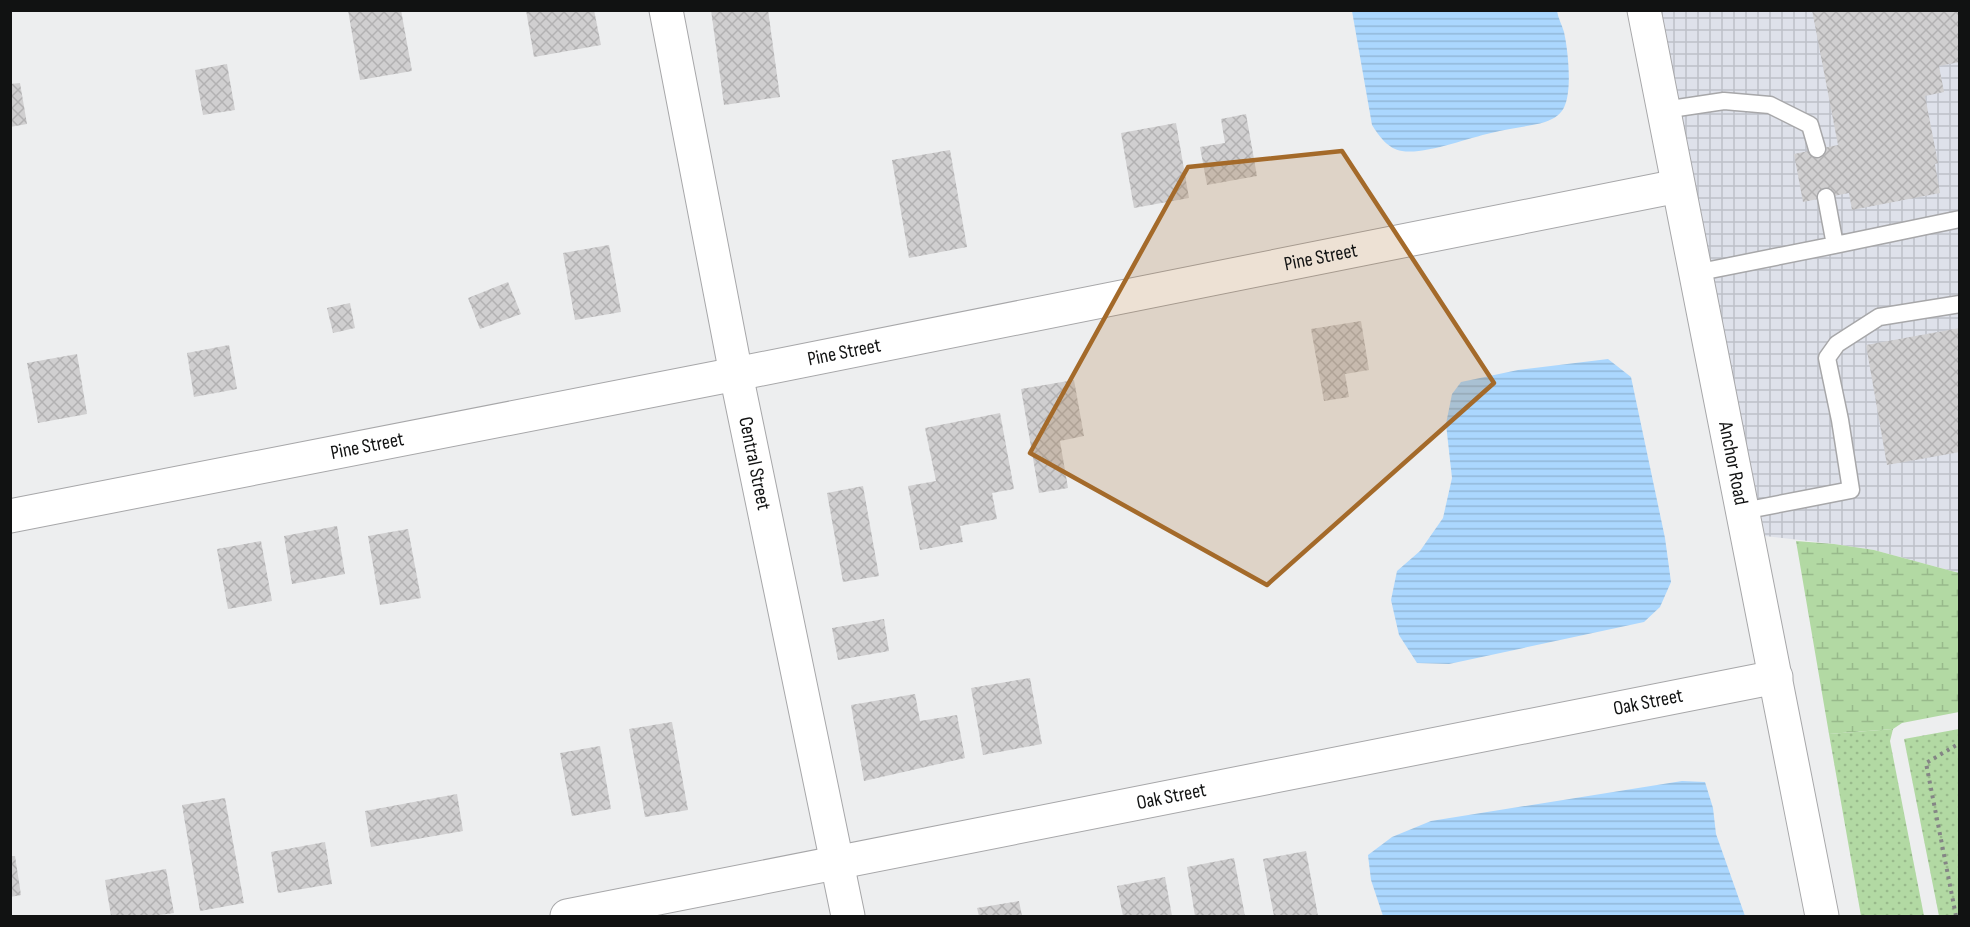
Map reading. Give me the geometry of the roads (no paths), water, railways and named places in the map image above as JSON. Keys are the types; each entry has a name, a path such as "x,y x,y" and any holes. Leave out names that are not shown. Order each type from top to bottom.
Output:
{"street":[{"name":"Central Street","path":"666,10 736,374 848,916"},
{"name":"Anchor Road","path":"1644,10 1822,916"},
{"name":"Pine Street","path":"10,516 1678,186"},
{"name":"Oak Street","path":"567,916 1776,677"}],"lane":[{"path":"1664,110 1724,101 1770,105 1810,125 1816,149"},
{"path":"1826,197 1835,245"},
{"path":"1695,273 1959,219"},
{"path":"1743,511 1851,490 1827,358 1837,344 1880,317 1959,304"}],"water":[{"path":"1352,11 1557,11 1564,32 1568,59 1569,79 1564,108 1554,118 1539,124 1498,131 1422,151 1411,152 1392,148 1372,125"},
{"path":"1608,359 1631,377 1665,538 1671,582 1660,607 1644,622 1449,664 1417,663 1399,635 1391,600 1397,571 1420,551 1443,518 1452,478 1446,424 1452,394 1461,382 1518,370"},
{"path":"1682,781 1705,782 1713,808 1716,834 1745,916 1383,916 1371,880 1368,855 1392,837 1431,821"}]}
